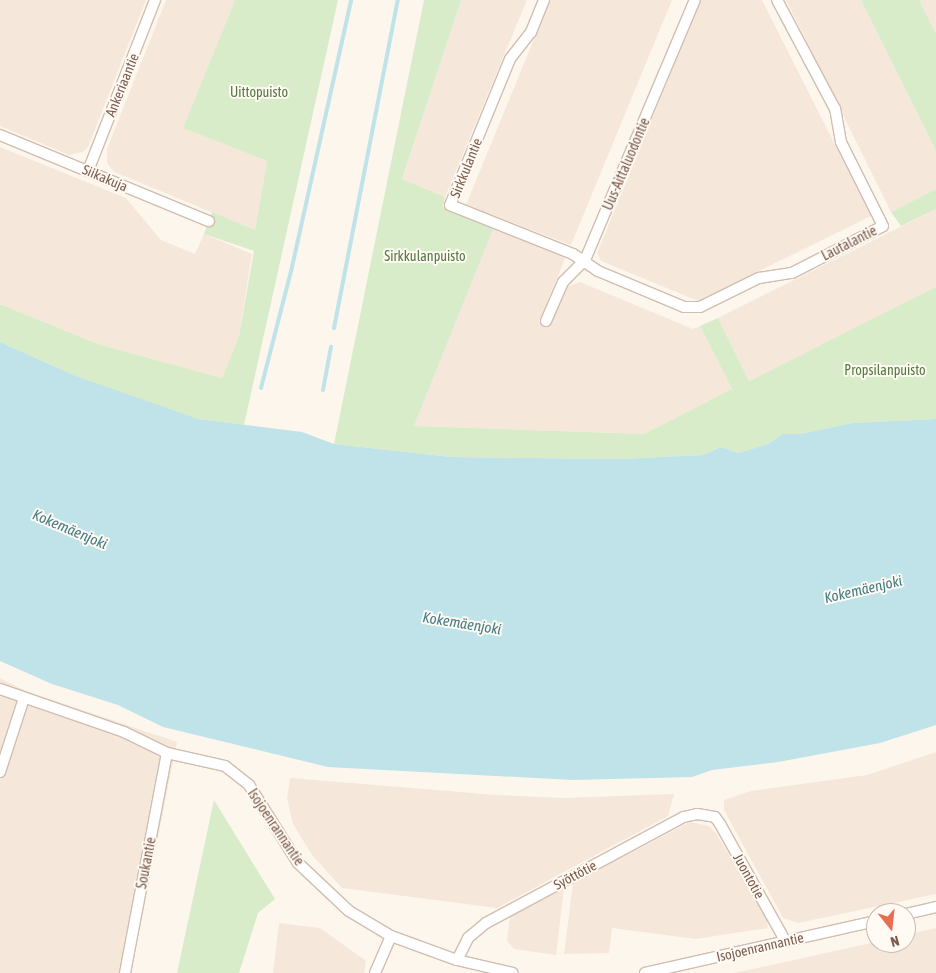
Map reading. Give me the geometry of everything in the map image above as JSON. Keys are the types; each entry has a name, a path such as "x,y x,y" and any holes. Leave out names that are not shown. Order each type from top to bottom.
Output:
{"street":[{"name":"Ankeriaantie","path":"88,171 155,0"},
{"name":"Sirkkulantie","path":"544,0 531,32 510,59 450,205 585,260"},
{"name":"Uus-Aittaluodontie","path":"546,321 563,282 585,260 695,0"},
{"name":"Lautalantie","path":"585,260 598,271 675,303 700,307 759,278 792,273 883,226 841,142 835,109 777,0"},
{"name":"Siikakuja","path":"0,135 209,221"},
{"name":"Isojoenrannantie","path":"0,689 124,732 167,753 225,766 235,772 262,803 298,863 349,911 391,936 457,960 514,973"},
{"path":"0,772 24,698"},
{"name":"Soukantie","path":"125,973 167,753"},
{"name":"Juontotie","path":"708,815 720,824 786,942"},
{"name":"Syöttötie","path":"457,960 468,938 486,923 684,817 708,815"},
{"path":"916,912 936,907"},
{"name":"Isojoenrannantie","path":"645,973 866,923"},
{"path":"375,973 391,936"}],"shaded area":[{"path":"0,0 146,0 88,147 83,152 69,155 0,126"},
{"path":"166,0 235,0 183,128 267,161 255,230 114,172 107,163 107,149"},
{"path":"461,0 527,0 445,197 402,179"},
{"path":"550,0 672,0 571,245 466,205"},
{"path":"701,0 762,0 871,216 698,301 601,261 597,253"},
{"path":"786,0 861,0 936,151 936,189 891,212"},
{"path":"919,0 936,0 936,34"},
{"path":"0,147 126,198 161,240 195,254 204,234 252,254 239,336 222,378 98,344 0,304"},
{"path":"936,209 936,287 749,381 718,318"},
{"path":"494,227 566,256 539,322 549,326 565,288 580,282 693,329 700,326 732,389 644,434 414,426"},
{"path":"0,678 26,691 177,742 131,973 0,973"},
{"path":"936,752 936,894 893,903 866,903 866,909 798,923 783,918 724,810 724,800 751,791 867,775"},
{"path":"290,778 496,795 564,798 674,794 668,816 497,908 342,888 312,855 293,824 287,798"},
{"path":"690,822 709,826 716,833 767,919 768,928 696,939 612,928 609,953 564,954 573,883"},
{"path":"564,888 556,955 514,949 507,941 510,917"},
{"path":"279,923 320,928 366,961 364,973 273,973"},
{"path":"936,928 936,973 734,973 866,944 866,953 916,953 916,933"}],"green space":[{"name":"Uittopuisto","path":"235,0 338,0 244,425 198,419 174,412 76,376 0,342 0,304 98,344 222,378 239,336 254,251 204,234 212,212 255,230 267,161 183,128"},
{"name":"Sirkkulanpuisto","path":"424,0 461,0 402,179 445,197 443,207 494,227 414,426 644,434 732,389 700,326 718,318 749,381 936,287 936,419 852,423 800,434 782,434 768,444 738,453 721,447 703,455 619,459 451,457 334,444"},
{"path":"861,0 919,0 936,34 936,151"},
{"path":"936,189 936,209 901,226 891,212"},
{"path":"214,800 275,899 258,913 239,973 177,973"}],"water":[{"name":"Kokemäenjoki","path":"0,342 76,376 198,419 302,432 334,444 451,457 619,459 703,455 721,447 738,453 768,444 782,434 800,434 852,423 936,419 936,725 880,743 778,762 712,770 692,777 573,780 328,767 163,727 118,705 52,684 0,661"}],"waterway":[{"path":"261,388 292,267 351,0"},
{"path":"334,328 398,0"},
{"path":"323,390 331,347"}],"park label":[{"name":"Propsilanpuisto","path":"885,370"}]}
